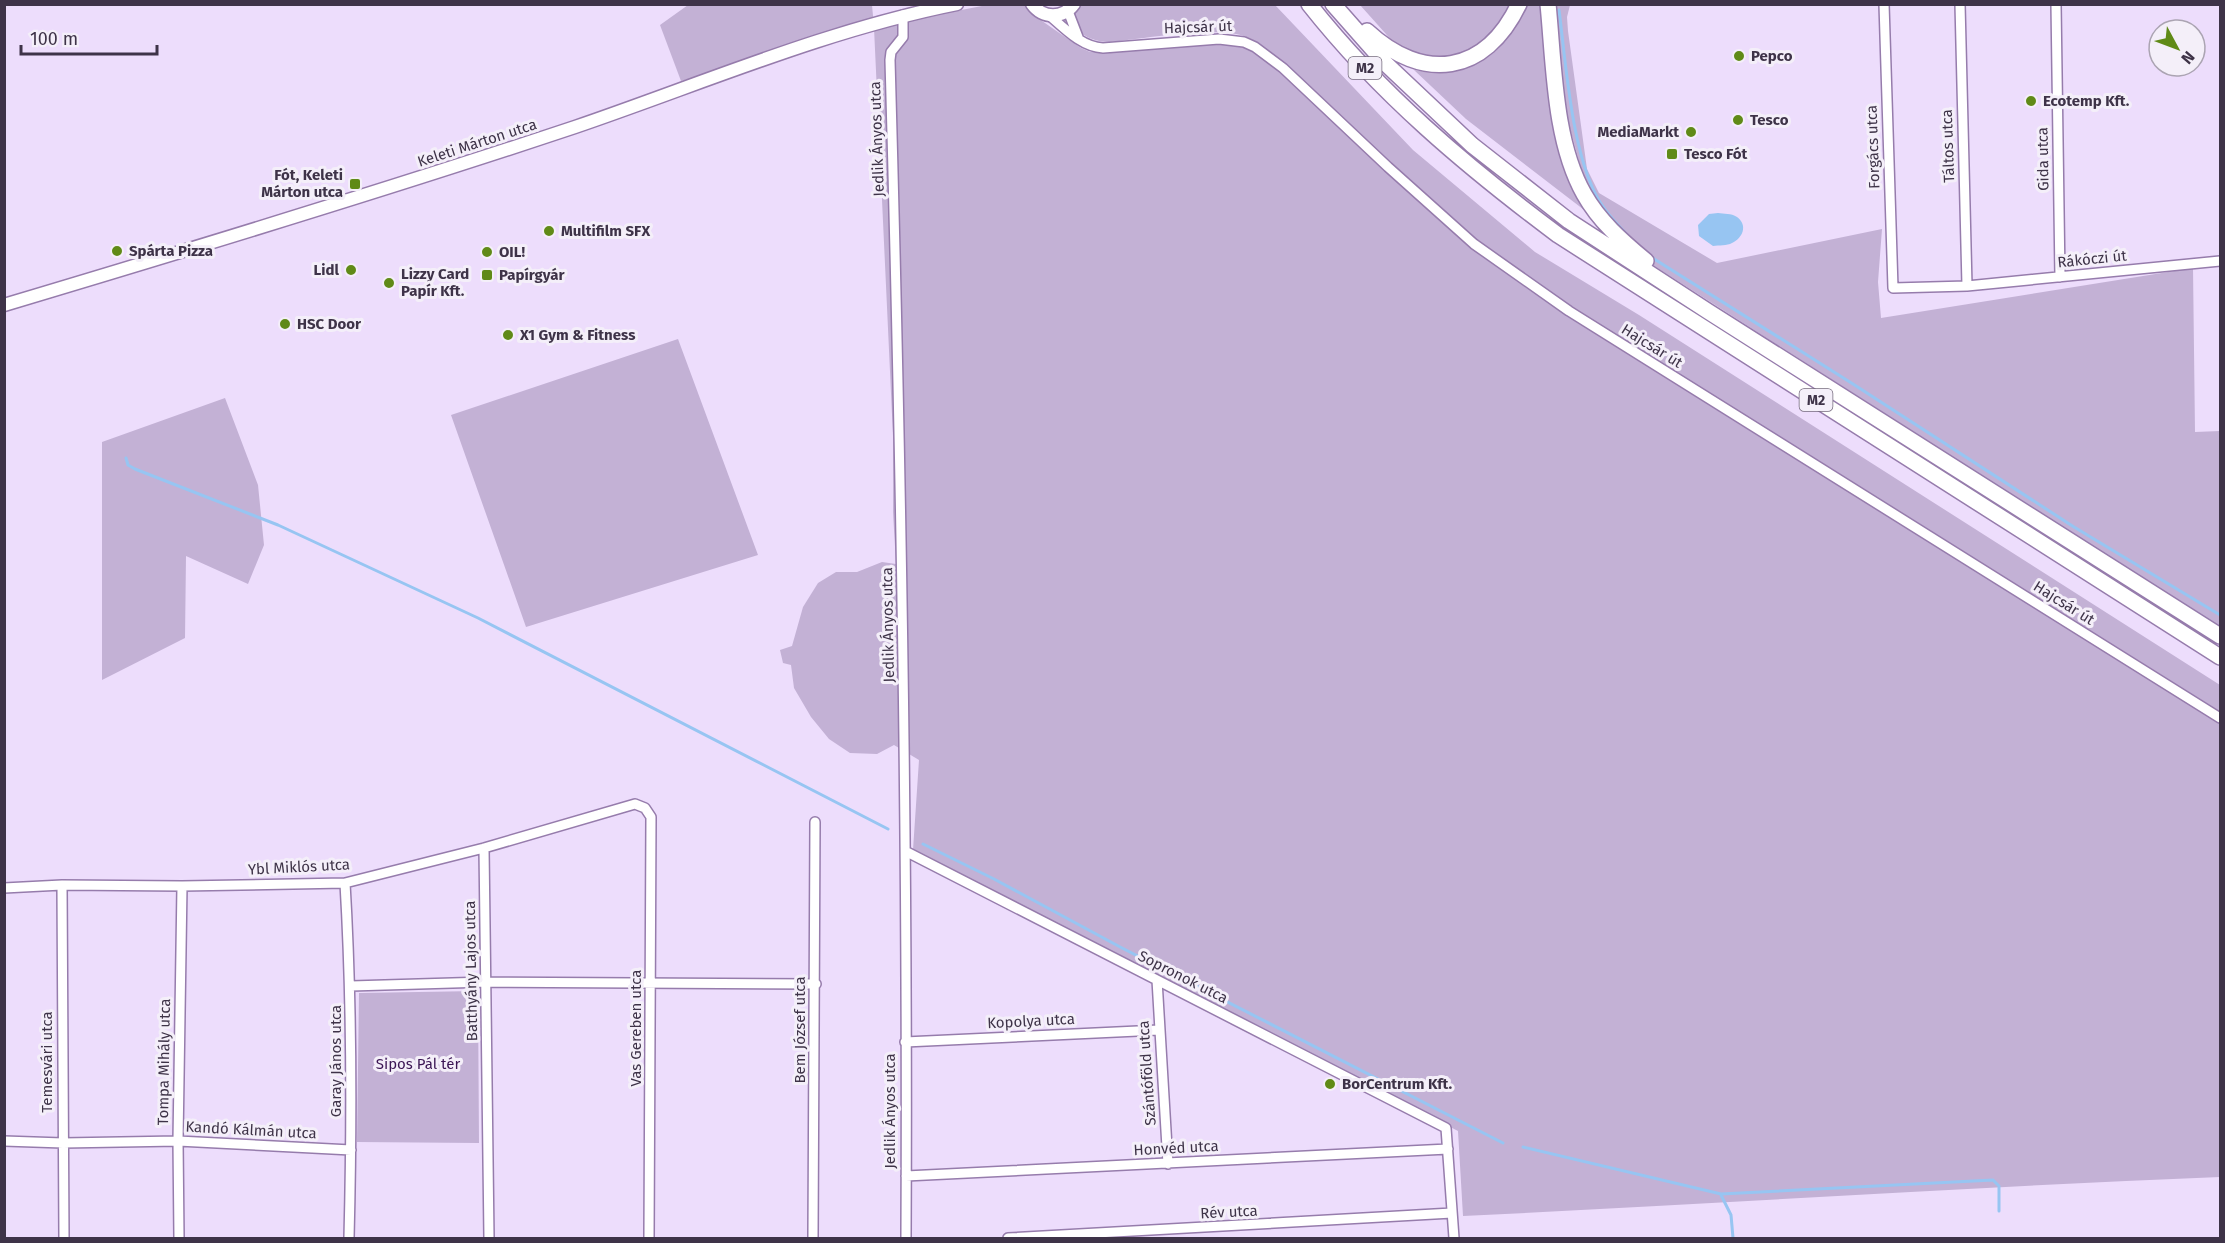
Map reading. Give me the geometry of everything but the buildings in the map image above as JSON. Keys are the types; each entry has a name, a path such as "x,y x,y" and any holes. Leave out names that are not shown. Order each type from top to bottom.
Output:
{"highway":[{"name":"M2","path":"1310,4 1359,62 1424,127 1509,198 1558,235 2220,657"},
{"name":"M2","path":"1334,4 1385,63 1472,145 1569,221 2220,636"},
{"path":"1334,4 1352,16 1374,38 1398,56 1440,65 1463,61 1484,50 1500,35 1519,4"},
{"path":"1548,4 1560,118 1571,162 1583,192 1596,213 1621,241 1709,312"}],"main road":[{"name":"Keleti Márton utca","path":"4,305 201,247 560,132 783,54 903,15 957,4"},
{"path":"1032,4 1043,14 1058,16 1071,8"}],"street":[{"name":"Forgács utca","path":"1884,4 1893,288"},
{"name":"Táltos utca","path":"1959,4 1967,286"},
{"name":"Gida utca","path":"2055,4 2060,278"},
{"path":"1071,8 1079,39"},
{"name":"Jedlik Ányos utca","path":"903,15 903,37 891,52 890,60 899,365 907,852 905,1042 908,1237"},
{"name":"Hajcsár út","path":"1049,15 1092,47 1219,39 1244,42 1255,47 1283,68 1474,244 1513,273 1578,317 2220,718"},
{"name":"Rákóczi út","path":"1893,288 1967,286 2220,261"},
{"name":"Ybl Miklós utca","path":"4,888 62,885 182,886 345,883 484,848 634,804 645,808 651,817"},
{"name":"Vas Gereben utca","path":"649,1239 651,817"},
{"name":"Bem József utca","path":"813,1239 815,822"},
{"name":"Batthyány Lajos utca","path":"484,848 489,1239"},
{"name":"Sopronok utca","path":"907,852 1446,1128 1448,1149"},
{"name":"Garay János utca","path":"345,883 351,986 349,1239"},
{"name":"Temesvári utca","path":"62,885 63,1239"},
{"name":"Tompa Mihály utca","path":"178,1239 182,886"},
{"name":"Szántóföld utca","path":"1157,980 1168,1164"},
{"path":"351,986 486,982 816,984"},
{"name":"Kopolya utca","path":"905,1042 1159,1030"},
{"name":"Kandó Kálmán utca","path":"4,1141 63,1143 178,1141 351,1150"},
{"path":"1448,1149 1454,1239"},
{"name":"Honvéd utca","path":"906,1176 1448,1149"},
{"name":"Rév utca","path":"1008,1239 1452,1213"}],"green space":[{"path":"1030,4 1032,14 1090,52 1212,42 1248,47 1280,71 1393,178 1398,169 1271,53 1250,38 1214,32 1109,42 1094,40 1082,34 1075,23 1074,16 1075,8 1080,5 1275,5 1413,150 1535,252 1639,315 2220,685 2220,1177 1463,1216 1458,1131 913,850 919,760 894,745 877,754 850,753 829,739 811,717 794,688 791,665 783,663 780,650 792,646 803,607 818,583 836,572 857,572 882,562 896,564 893,436 874,28 681,81 660,25 688,5 872,5 874,27 987,5"},
{"path":"1360,5 1514,5 1482,47 1453,58 1426,57 1394,43"},
{"path":"1526,5 1544,5 1553,96 1592,216 1466,119 1414,70 1443,72 1457,70 1483,60 1504,42"},
{"path":"1552,5 1570,5 1567,17 1568,31 1587,169 1599,193 1717,263 1882,229 1878,282 1881,318 2193,268 2195,432 2220,431 2220,628 1645,260 1618,232 1585,183 1565,110"},
{"path":"678,339 758,555 526,627 451,415"},
{"path":"225,398 258,485 264,545 248,584 186,556 185,638 102,680 102,442"},
{"name":"Sipos Pál tér","path":"478,991 479,1143 357,1142 359,993"}],"water":[{"path":"1718,213 1737,217 1742,224 1743,231 1732,243 1713,246 1699,236 1698,225 1709,214"}],"waterway":[{"path":"1559,10 1572,113 1584,166 1604,208 1628,236"},
{"path":"1651,257 2074,527 2220,615"},
{"path":"126,458 128,465 135,469 278,525 478,618 888,829"},
{"path":"923,844 1503,1143"},
{"path":"1523,1147 1721,1194 1993,1180 1999,1186 1999,1211"},
{"path":"1721,1195 1731,1215 1733,1238"}],"place":[{"name":"Pepco","path":"1739,56"},
{"name":"Ecotemp Kft.","path":"2031,101"},
{"name":"Tesco","path":"1738,120"},
{"name":"MediaMarkt","path":"1691,132"},
{"name":"Tesco Fót","path":"1672,154"},
{"name":"Fót, Keleti Márton utca","path":"355,184"},
{"name":"Multifilm SFX","path":"549,231"},
{"name":"Spárta Pizza","path":"117,251"},
{"name":"OIL!","path":"487,252"},
{"name":"Lidl","path":"351,270"},
{"name":"Papírgyár","path":"487,275"},
{"name":"Lizzy Card Papír Kft.","path":"389,283"},
{"name":"HSC Door","path":"285,324"},
{"name":"X1 Gym & Fitness","path":"508,335"},
{"name":"BorCentrum Kft.","path":"1330,1084"}]}
